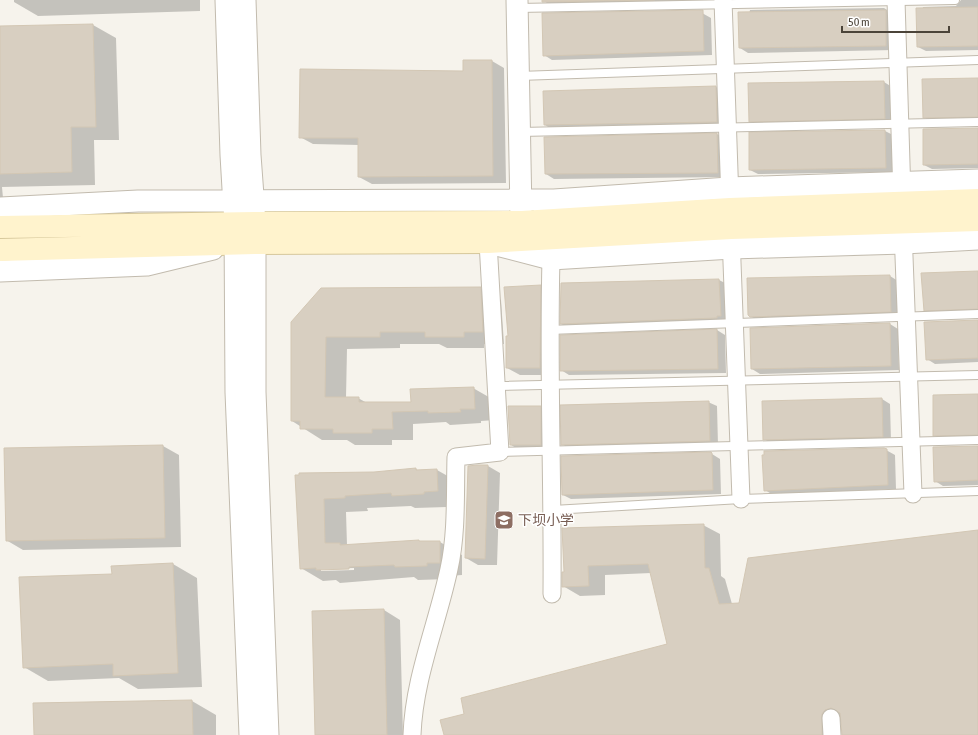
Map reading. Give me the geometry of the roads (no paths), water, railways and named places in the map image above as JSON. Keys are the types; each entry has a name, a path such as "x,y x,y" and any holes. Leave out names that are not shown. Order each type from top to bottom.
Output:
{"main road":[{"path":"0,227 245,233 488,232 730,218 902,191 978,200"},
{"path":"488,232 521,211 730,218 904,233 978,220"},
{"path":"0,250 245,233"}],"street":[{"path":"226,0 231,155 244,201"},
{"path":"245,0 250,155 244,201 245,233 255,392 268,735"},
{"path":"896,1 912,494"},
{"path":"723,2 740,499"},
{"path":"517,4 521,211"},
{"path":"902,191 978,180"},
{"path":"0,208 138,201 244,201 521,211 554,200 730,218"},
{"path":"412,735 413,714 419,679 450,568 454,526 456,457 500,452 488,232 551,259 730,218"},
{"path":"0,271 147,265 245,233"},
{"path":"245,233 236,392 250,735"},
{"path":"904,233 978,238"},
{"path":"551,259 549,330 553,510 552,594"}],"lane":[{"path":"517,4 955,0"},
{"path":"518,76 978,60"},
{"path":"520,132 978,122"},
{"path":"549,330 978,314"},
{"path":"497,386 978,375"},
{"path":"500,452 978,440"},
{"path":"553,510 740,499 978,491"}],"place":[{"name":"下坝小学","path":"504,520"}]}
